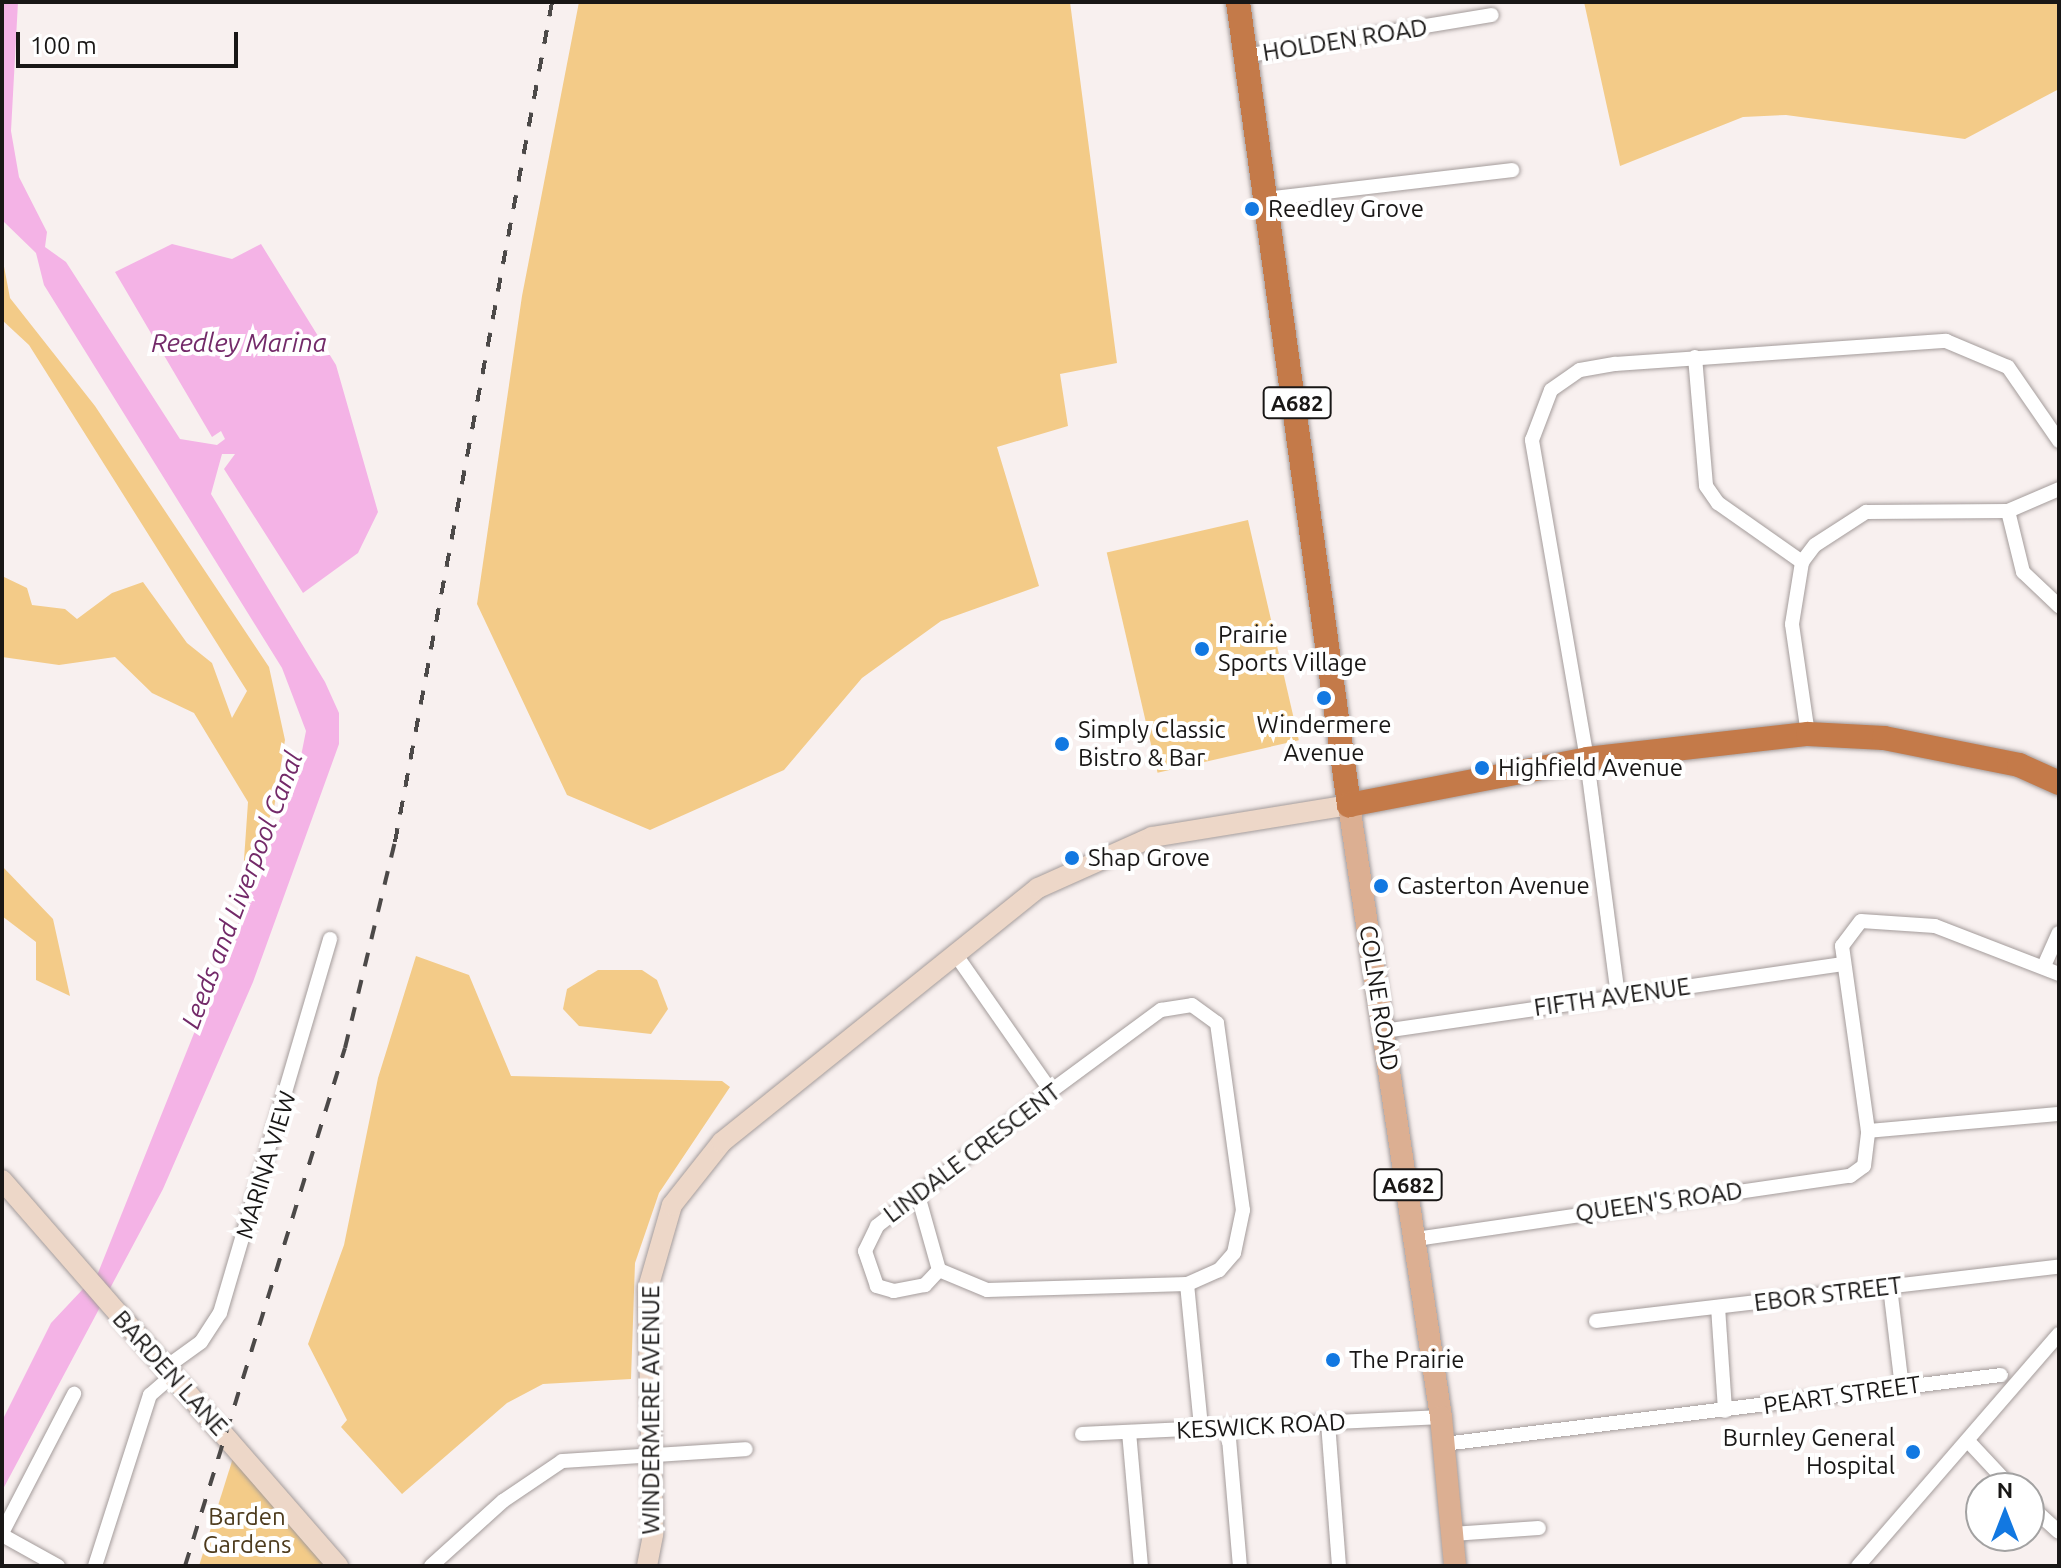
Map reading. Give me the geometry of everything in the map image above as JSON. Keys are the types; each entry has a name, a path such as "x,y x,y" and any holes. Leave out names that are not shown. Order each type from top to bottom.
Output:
{"highway":[{"name":"COLNE ROAD","path":"1238,2 1349,805"},
{"path":"1349,805 1587,759 1808,734 1884,738 2019,765 2059,783"}],"main road":[{"name":"COLNE ROAD","path":"1349,805 1441,1417 1455,1566"}],"street":[{"name":"HOLDEN ROAD","path":"1244,56 1492,15"},
{"path":"1266,199 1512,170"},
{"path":"1618,996 1587,759 1532,440 1551,390 1580,370 1695,357 1946,341 2008,367 2059,441"},
{"path":"1695,357 1706,486 1718,503 1802,562"},
{"path":"1808,734 1792,624 1802,562 1836,527 1866,512 2008,511 2059,489"},
{"path":"2008,511 2023,572 2059,606"},
{"name":"WINDERMERE AVENUE","path":"647,1566 651,1452 648,1288 672,1205 722,1142 1038,888 1101,854 1220,821 1349,805"},
{"path":"2059,974 1935,926 1871,920 1850,929 1841,964 1868,1131 2059,1114"},
{"path":"2044,966 2059,933"},
{"name":"MARINA VIEW","path":"95,1566 150,1395 168,1372 201,1342 220,1313 330,939"},
{"path":"956,955 1051,1091"},
{"name":"FIFTH AVENUE","path":"1384,1031 1841,964"},
{"name":"LINDALE CRESCENT","path":"939,1270 925,1285 894,1291 877,1286 867,1270 865,1251 877,1226 919,1199 1051,1091 1161,1010 1192,1005 1217,1023 1220,1036 1243,1233 1219,1270 1187,1284"},
{"name":"QUEEN'S ROAD","path":"1416,1239 1850,1176 1864,1166 1868,1131"},
{"name":"BARDEN LANE","path":"2,1180 338,1566"},
{"path":"919,1199 939,1270 987,1290 1187,1284 1201,1428"},
{"name":"EBOR STREET","path":"1596,1321 2059,1267"},
{"path":"1890,1287 1902,1387"},
{"path":"1718,1307 1725,1411"},
{"path":"1858,1566 2059,1334"},
{"name":"PEART STREET","path":"1444,1444 2001,1375"},
{"path":"58,1566 2,1534 74,1394"},
{"name":"KESWICK ROAD","path":"1082,1434 1441,1417"},
{"path":"1328,1423 1339,1566"},
{"path":"1228,1427 1240,1566"},
{"path":"1129,1432 1141,1566"},
{"path":"1968,1441 1997,1472"},
{"path":"431,1566 547,1467 651,1452 746,1449"},
{"path":"1452,1534 1539,1528"}],"green space":[{"path":"579,2 1070,2 1117,363 1060,374 1068,426 997,447 1039,586 941,621 862,678 784,770 650,830 567,795 477,604 522,296"},
{"path":"1584,2 2059,2 2059,89 1965,139 1786,115 1743,117 1620,166"},
{"path":"2,256 10,298 95,406 269,667 285,740 274,808 243,874 248,802 194,713 152,693 115,657 59,665 2,657 2,576 27,588 32,605 65,609 77,619 112,593 143,582 187,643 212,663 232,718 247,691 29,345 2,320"},
{"name":"Prairie Sports Village","path":"1248,520 1299,740 1158,773 1107,553"},
{"path":"2,866 53,919 70,996 36,980 36,942 2,916"},
{"path":"416,956 469,975 511,1076 722,1081 730,1087 659,1193 635,1263 631,1379 543,1384 507,1403 402,1494 341,1427 347,1420 308,1344 344,1245 378,1078"},
{"path":"598,970 642,970 657,980 668,1009 651,1034 579,1026 563,1009 567,989"},
{"name":"Barden Gardens","path":"233,1458 325,1566 199,1566"}],"water":[{"name":"Reedley Marina","path":"2,2 18,2 11,131 19,177 47,232 45,247 66,262 180,439 217,445 225,439 221,431 212,437 115,272 172,244 232,259 261,244 336,365 378,512 358,553 303,593 224,469 235,454 222,454 211,494 325,682 339,713 339,744 253,982 163,1189 2,1491 2,1421 51,1323 98,1273 297,776 306,731 282,668 44,285 36,253 2,220"}],"railway":[{"path":"185,1566 345,1048 395,842 552,2"}],"place":[{"name":"Reedley Grove","path":"1252,209"},
{"name":"Prairie Sports Village","path":"1202,649"},
{"name":"Windermere Avenue","path":"1324,698"},
{"name":"Simply Classic Bistro & Bar","path":"1062,744"},
{"name":"Highfield Avenue","path":"1482,768"},
{"name":"Shap Grove","path":"1072,858"},
{"name":"Casterton Avenue","path":"1381,886"},
{"name":"The Prairie","path":"1333,1360"},
{"name":"Burnley General Hospital","path":"1913,1452"}],"water label":[{"name":"Leeds and Liverpool Canal","path":"242,890"}]}
